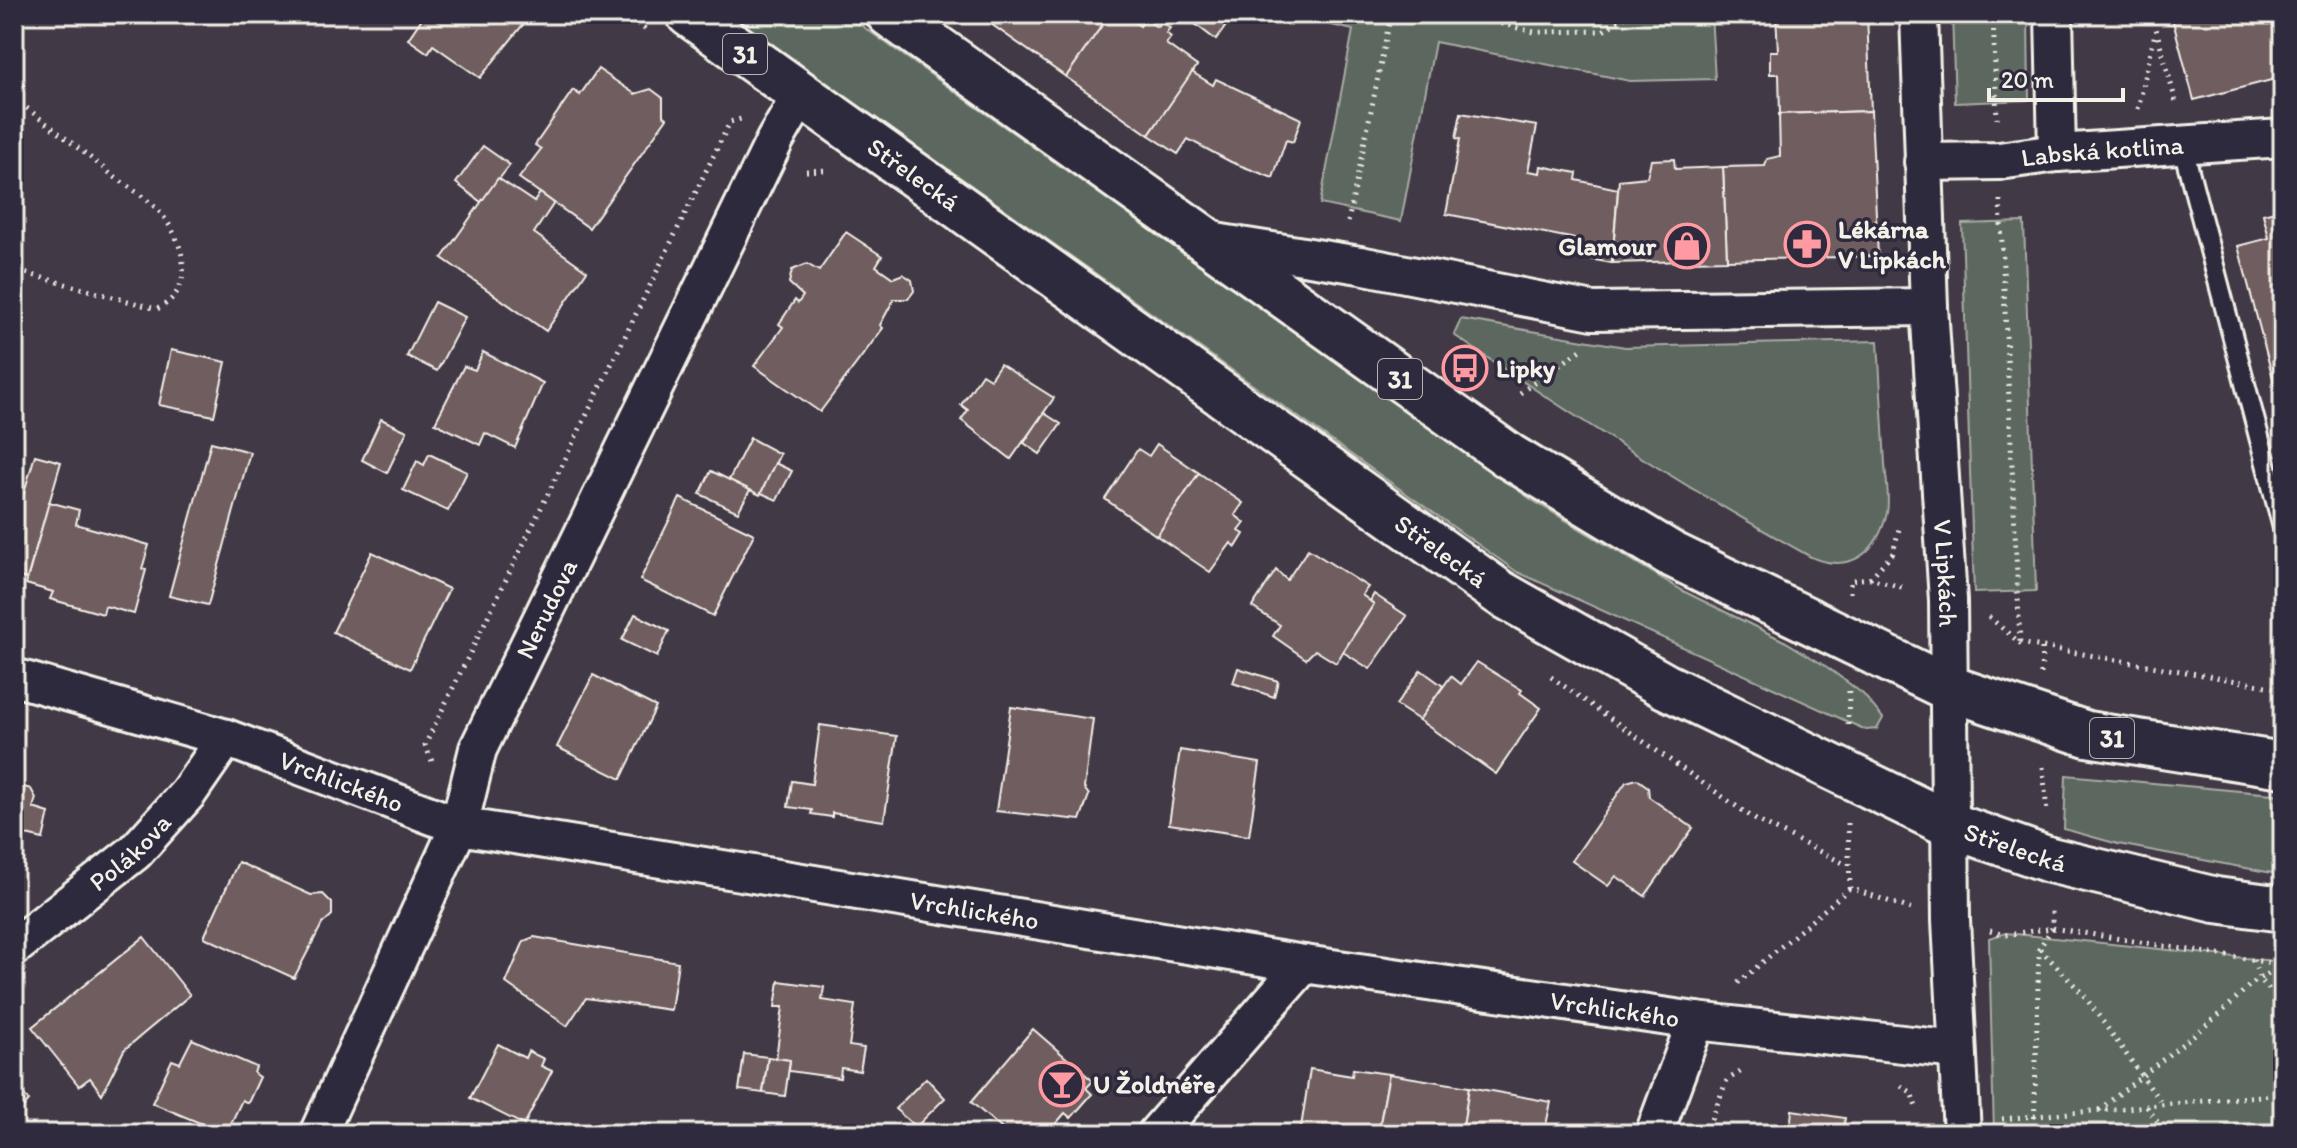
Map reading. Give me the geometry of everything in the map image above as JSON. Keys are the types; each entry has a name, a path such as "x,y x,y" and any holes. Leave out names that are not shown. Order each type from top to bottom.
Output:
{"main road":[{"name":"Střelecká","path":"689,14 1500,593 1665,686 1953,826 2050,860 2216,900 2283,909"},
{"name":"31","path":"889,14 1201,240 1509,456 1671,554 1946,687 2087,734 2283,765"}],"street":[{"name":"V Lipkách","path":"1919,14 1929,307 1948,600 1946,687 1953,826 1951,920 1962,1128"},
{"path":"2054,14 2057,153"},
{"name":"Nerudova","path":"318,1134 459,826 478,749 775,140 801,95"},
{"name":"Labská kotlina","path":"1923,162 1999,161 2057,153 2283,138"},
{"path":"1201,240 1360,265 1593,311 1929,307"},
{"name":"Vrchlického","path":"14,677 226,738 459,826 1304,964 1696,1021 1957,1050"},
{"name":"Polákova","path":"14,947 135,852 188,793 226,738"},
{"path":"1156,1134 1304,964"},
{"path":"1654,1134 1696,1021"}],"lane":[{"path":"2182,144 2283,528"}],"path":[{"path":"1346,230 1391,14"},
{"path":"1462,14 1534,32 1603,31 1628,14"},
{"path":"1993,14 1997,132"},
{"path":"2152,14 2176,100"},
{"path":"2137,113 2156,29"},
{"path":"14,98 156,208 175,233 184,259 178,292 171,302 157,309 14,270"},
{"path":"2000,193 2020,643"},
{"path":"1520,393 1591,344"},
{"path":"1850,603 1850,580 1870,578 1912,590"},
{"path":"1979,608 2020,643 2283,689"},
{"path":"2041,674 2042,647"},
{"path":"1848,722 1849,683"},
{"path":"2044,776 2047,819"},
{"path":"1848,822 1850,888"},
{"path":"1850,888 1921,912"},
{"path":"1725,982 1739,983 1850,888"},
{"path":"2034,1134 2039,949 2052,928 2052,907"},
{"path":"2005,935 2052,928 2283,965"},
{"path":"2039,949 2083,994 2163,1105"},
{"path":"2253,960 2260,979 2283,1005"},
{"path":"2098,1111 2260,979 2283,965"},
{"path":"1705,1134 1727,1080"},
{"path":"1962,1128 2034,1116 2283,1094"},
{"path":"2147,1107 2166,1134"}],"green space":[{"path":"729,14 845,14 1532,500 1685,592 1786,642 1827,667 1863,694 1883,718 1877,729 1866,730 1517,572"},
{"path":"1285,14 1711,14 1715,79 1630,81 1435,42 1401,221 1320,204 1353,30"},
{"path":"1952,14 2028,14 2029,100 1955,103"},
{"path":"2024,222 2036,591 1974,593 1962,224"},
{"path":"1461,319 1625,347 1878,341 1888,502 1877,539 1869,549 1850,561 1825,562 1811,557 1675,478 1498,365 1454,335"},
{"path":"2066,775 2283,795 2283,875 2118,844 2064,829"},
{"path":"2006,933 2283,962 2283,1134 1994,1134 1989,938"}],"building":[{"path":"425,14 530,16 480,78 433,45 428,53 408,39"},
{"path":"978,14 998,14 991,24"},
{"path":"998,14 1110,14 1066,77 991,24"},
{"path":"1110,14 1123,14 1140,26 1145,19 1157,27 1161,22 1170,28 1166,33 1171,37 1166,44 1197,66 1149,135 1066,77"},
{"path":"1194,14 1234,14 1216,40 1190,20"},
{"path":"1776,14 1867,14 1871,111 1780,114 1779,74 1770,74 1770,51 1778,51"},
{"path":"2171,14 2283,14 2283,77 2194,100"},
{"path":"598,69 635,94 651,89 663,98 663,115 667,118 589,228 519,178 541,149 535,145 573,90 580,95"},
{"path":"1192,72 1213,85 1216,79 1301,119 1293,142 1286,140 1273,178 1231,162 1188,139 1178,154 1149,135"},
{"path":"1871,111 1878,256 1727,260 1723,167 1765,166 1767,159 1780,156 1779,114"},
{"path":"1461,113 1537,126 1528,171 1540,173 1541,166 1577,173 1576,180 1618,189 1612,263 1573,256 1576,239 1446,214 1460,139 1456,138"},
{"path":"483,146 510,165 481,202 456,183"},
{"path":"1674,159 1675,169 1723,167 1727,260 1612,263 1619,180 1647,177 1651,160"},
{"path":"498,178 534,202 540,193 554,203 534,233 587,271 546,331 442,258"},
{"path":"2283,209 2283,416 2238,246 2269,238 2263,214"},
{"path":"846,232 882,256 876,266 893,278 903,274 912,280 914,291 908,299 894,299 880,325 883,328 820,412 754,366 783,327 779,324 795,300 798,303 803,296 789,283 792,270 807,264 819,271"},
{"path":"434,302 465,317 437,371 407,356"},
{"path":"171,350 226,362 214,416 159,405"},
{"path":"483,352 543,383 515,448 485,433 480,445 435,423 464,366 475,370"},
{"path":"1000,364 1054,398 1011,459 961,420 968,410 961,405 982,374 990,379"},
{"path":"1044,413 1061,424 1040,454 1024,443"},
{"path":"381,419 407,431 387,473 362,460"},
{"path":"750,438 780,454 760,495 729,480"},
{"path":"211,442 250,452 208,605 169,596"},
{"path":"1157,444 1199,473 1157,536 1105,499 1138,449 1149,456"},
{"path":"429,454 467,472 448,511 403,490 417,461 424,465"},
{"path":"35,455 61,462 27,579 14,576 14,527"},
{"path":"775,463 792,471 777,500 761,493"},
{"path":"711,471 750,490 738,512 700,494"},
{"path":"1199,473 1243,503 1235,515 1245,523 1239,531 1244,534 1236,547 1231,543 1210,572 1157,536"},
{"path":"680,498 754,534 713,616 640,580"},
{"path":"49,502 79,510 76,524 149,545 134,614 105,606 103,614 50,599 53,592 26,584"},
{"path":"1308,549 1368,587 1362,595 1374,604 1336,663 1315,650 1306,659 1273,636 1280,625 1252,607 1276,570 1287,580"},
{"path":"372,552 449,589 410,669 333,632"},
{"path":"1374,594 1407,616 1370,669 1343,652 1374,604 1370,601"},
{"path":"635,614 669,631 657,657 622,640"},
{"path":"1477,662 1522,690 1520,693 1541,708 1496,774 1419,720 1451,676 1461,684"},
{"path":"1238,668 1278,681 1274,697 1233,683"},
{"path":"1421,670 1443,686 1419,720 1396,705"},
{"path":"593,675 656,707 621,779 557,747"},
{"path":"1011,707 1093,719 1084,788 1089,795 1080,820 996,811"},
{"path":"820,725 897,736 884,821 832,813 832,817 811,814 812,810 788,807 792,781 812,784"},
{"path":"1180,750 1260,763 1249,836 1169,824"},
{"path":"1637,779 1648,787 1649,797 1693,828 1645,896 1616,876 1608,886 1572,861 1626,782"},
{"path":"14,784 31,789 36,798 33,808 49,813 43,839 26,835 16,869"},
{"path":"238,862 311,895 323,894 332,903 332,915 322,924 294,978 204,937"},
{"path":"144,937 190,995 124,1050 102,1094 90,1078 79,1086 32,1027"},
{"path":"534,937 678,962 671,1010 586,998 567,1026 506,983 524,941"},
{"path":"779,981 824,987 822,1000 855,1005 849,1046 864,1048 860,1071 841,1068 840,1078 789,1071 790,1060 776,1058 783,1007 775,1007"},
{"path":"1033,1029 1093,1081 1086,1088 1092,1094 1071,1118 1065,1113 1047,1134 1008,1134 971,1102"},
{"path":"192,1039 256,1067 254,1073 260,1077 248,1103 242,1100 226,1134 152,1103 172,1060 180,1063"},
{"path":"498,1044 525,1058 528,1051 544,1059 541,1066 552,1071 524,1125 470,1098"},
{"path":"744,1054 768,1057 763,1093 739,1090"},
{"path":"768,1057 790,1060 785,1096 763,1093"},
{"path":"1310,1069 1352,1076 1353,1069 1389,1074 1378,1134 1300,1134"},
{"path":"1389,1074 1469,1087 1462,1134 1378,1134"},
{"path":"926,1078 945,1098 916,1127 895,1109"},
{"path":"14,1082 29,1101 14,1119"},
{"path":"1469,1087 1551,1102 1544,1134 1462,1134"},
{"path":"1792,1110 1845,1118 1842,1134 1770,1134 1772,1124 1790,1130"}],"place":[{"name":"Lékárna V Lipkách","path":"1807,244"},
{"name":"Glamour","path":"1687,246"},
{"name":"Lipky","path":"1465,368"},
{"name":"U Žoldnéře","path":"1062,1084"}]}
